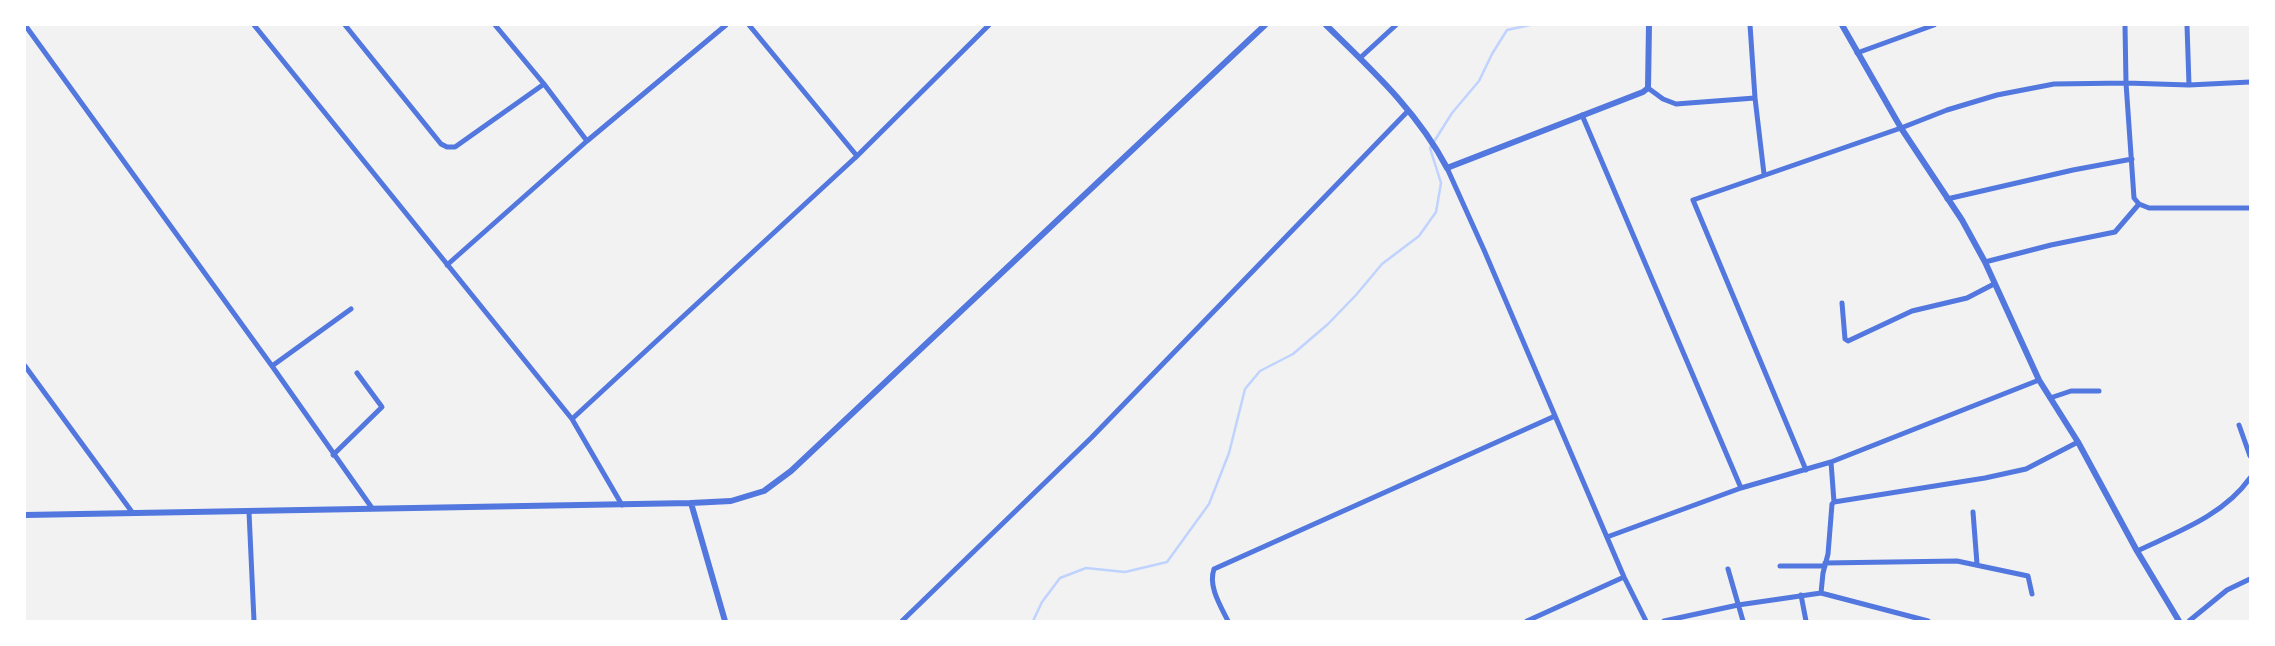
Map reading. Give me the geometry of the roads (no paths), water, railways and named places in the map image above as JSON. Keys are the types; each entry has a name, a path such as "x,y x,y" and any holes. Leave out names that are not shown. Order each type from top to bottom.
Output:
{"street":[{"path":"25,25 272,366 372,508"},
{"path":"254,25 572,419 622,505"},
{"path":"345,25 442,144 448,148 455,147 544,84"},
{"path":"495,25 544,84 587,142"},
{"path":"447,265 587,142 726,25"},
{"path":"749,25 857,156"},
{"path":"25,515 691,503 731,501 764,491 791,471 1266,25"},
{"path":"1326,25 1393,90 1437,149 1624,577 1646,621"},
{"path":"1360,58 1396,25"},
{"path":"1648,88 1649,25"},
{"path":"1750,25 1755,98 1764,174"},
{"path":"1842,25 1901,128 1962,220 1985,262 2039,380 2078,442 2137,551 2179,621"},
{"path":"1857,53 1934,25"},
{"path":"2125,25 2126,83 2134,198 2148,208 2250,208"},
{"path":"2187,25 2189,85"},
{"path":"659,342 857,156 987,26"},
{"path":"1806,470 1693,200 1901,128 1947,110 1997,96 2054,84 2126,83 2189,85 2250,82"},
{"path":"1648,88 1663,99 1676,104 1755,98"},
{"path":"1446,168 1643,92 1648,88"},
{"path":"902,621 1091,438 1408,111"},
{"path":"1582,115 1741,488"},
{"path":"572,419 857,156"},
{"path":"1947,199 2073,170 2132,159"},
{"path":"1985,262 2051,245 2115,232 2140,204"},
{"path":"1842,303 1845,339 1848,341 1912,311 1967,298 1994,284"},
{"path":"272,366 351,309"},
{"path":"25,366 132,512"},
{"path":"333,455 382,407 357,372"},
{"path":"1607,537 1741,488 1832,462 2039,380"},
{"path":"2050,398 2058,394 2071,392 2099,391"},
{"path":"1228,621 1212,585 1211,576 1214,568 1555,416"},
{"path":"2239,425 2250,456"},
{"path":"1834,502 1985,478 2026,469 2078,442"},
{"path":"1820,592 1828,554 1832,504 1834,502 1832,462"},
{"path":"2137,551 2189,527 2222,508 2243,488 2250,478"},
{"path":"691,503 725,621"},
{"path":"249,512 254,621"},
{"path":"1973,512 1977,564"},
{"path":"1780,566 1957,561 2028,576 2032,594"},
{"path":"1728,569 1743,621"},
{"path":"1527,621 1624,577"},
{"path":"2189,621 2227,590 2250,579"},
{"path":"1664,621 1738,605 1820,592 1928,621"},
{"path":"1801,595 1806,621"}],"waterway":[{"path":"1033,621 1042,602 1060,578 1086,568 1125,572 1167,562 1209,504 1229,453 1245,389 1260,371 1293,354 1328,324 1382,264 1419,236 1436,212 1441,183 1430,148 1452,113 1479,81 1492,54 1507,30 1530,25"}]}
